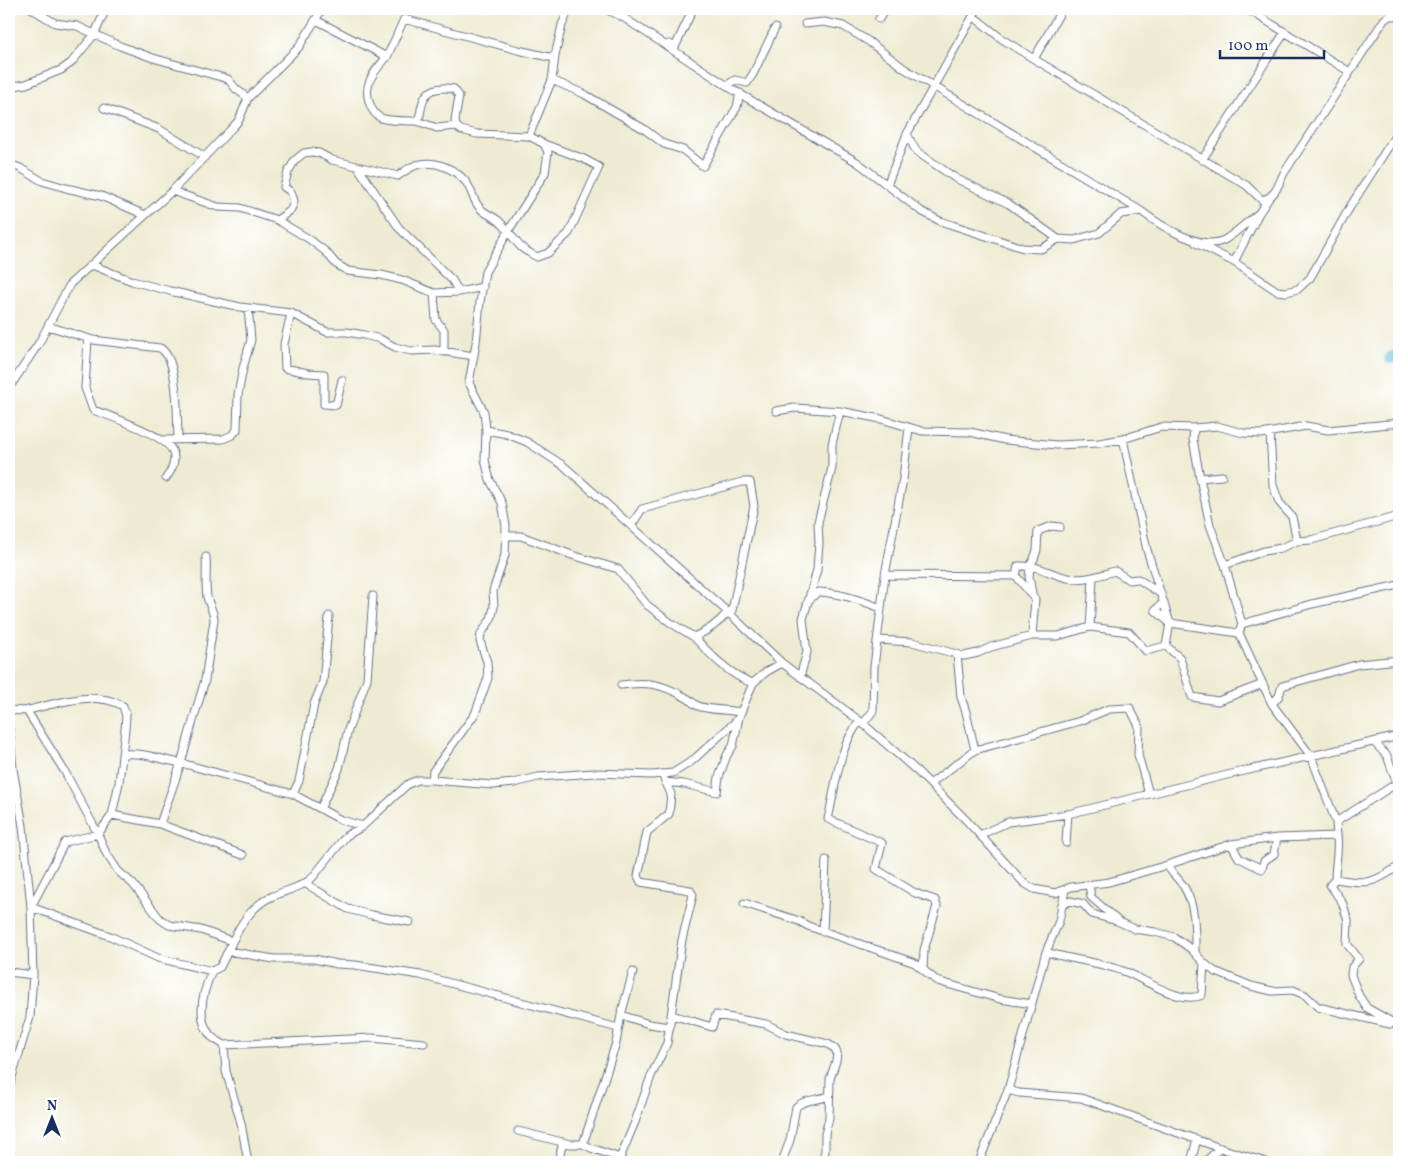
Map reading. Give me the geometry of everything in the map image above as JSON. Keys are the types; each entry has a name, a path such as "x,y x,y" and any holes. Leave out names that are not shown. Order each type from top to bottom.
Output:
{"street":[{"path":"32,9 54,23 78,26 94,35 153,58 228,79 236,89 248,98"},
{"path":"9,87 26,84 60,70 71,63 94,35 106,9"},
{"path":"9,388 39,343 70,284 172,191 239,120 248,98 299,47 322,9"},
{"path":"529,136 552,80 562,24 569,9"},
{"path":"605,9 621,16 674,47 693,9"},
{"path":"878,19 885,9"},
{"path":"887,185 907,134 932,86 977,9"},
{"path":"1034,59 1062,9"},
{"path":"1247,9 1350,72"},
{"path":"1390,9 1399,15"},
{"path":"1234,262 1259,213 1274,194 1284,173 1384,20 1389,16 1399,15"},
{"path":"621,16 727,85 857,162 932,218 1022,248 1041,249 1058,239"},
{"path":"973,16 1002,39 1034,59 1246,185 1262,200 1269,198"},
{"path":"456,126 436,128 417,121 382,118 370,104 368,85 376,69 387,57 404,19 518,50 549,57 555,56"},
{"path":"316,20 387,57"},
{"path":"806,24 824,22 843,26 868,41 905,69 932,86 1141,211 1234,262 1277,291 1286,292 1298,289 1310,278 1350,207 1399,130"},
{"path":"727,85 735,80 747,83 754,74 775,28"},
{"path":"1202,160 1286,32"},
{"path":"552,80 584,94 644,128 664,144 683,150 703,166 737,107 740,93"},
{"path":"277,220 291,210 294,201 291,192 284,187 288,172 296,160 304,153 319,152 332,160 398,176 409,168 421,164 443,166 455,172 465,181 472,191 476,204 483,212 498,220 509,230 522,248 537,257 548,254 569,233 599,167 529,136 477,134 461,130 456,126 454,120 459,96 454,89 447,87 431,90 425,96 420,117 417,121"},
{"path":"104,108 159,129 205,157"},
{"path":"907,134 916,151 955,178 1009,204 1058,239 1074,240 1099,233 1121,214 1141,211"},
{"path":"432,780 433,771 475,714 488,678 487,662 480,640 481,634 491,619 494,607 493,591 505,555 506,536 502,503 490,480 486,460 484,412 469,383 486,272 509,230 545,174 548,152 544,144"},
{"path":"9,164 42,181 102,196 145,215"},
{"path":"357,166 399,228 452,280 459,292"},
{"path":"172,191 218,207 240,208 277,220 309,239 326,252 336,264 348,271 402,280 434,293 459,292 483,287"},
{"path":"1191,240 1222,242 1259,213"},
{"path":"92,265 132,281 214,302 248,308 291,312 327,332 347,332 364,335 411,351 444,352 474,356"},
{"path":"434,293 436,320 444,330 444,352"},
{"path":"162,440 222,439 232,435 237,430 238,395 251,340 248,308"},
{"path":"291,312 284,344 285,368 324,374 324,404 336,406 342,380"},
{"path":"48,326 88,339 160,348 165,351 169,357 176,386 178,439"},
{"path":"88,339 85,388 93,410 162,440 172,450 174,461 173,469 166,478"},
{"path":"776,411 804,408 840,411 881,419 922,431 970,432 1005,440 1057,445 1100,443 1123,439 1161,427 1194,428 1216,426 1243,433 1270,434 1306,426 1328,430 1399,423"},
{"path":"800,677 807,652 803,619 817,570 820,543 818,522 832,468 832,444 840,411"},
{"path":"908,428 903,479 885,575 874,667 873,711 852,731 843,750 828,819 882,843 876,868 916,893 935,900 937,906 924,950 923,969"},
{"path":"1194,428 1192,439 1210,526 1225,564 1242,624 1239,633 1272,704 1311,756 1336,822 1338,842 1335,879 1330,885 1342,902 1348,920 1347,944 1359,959 1352,967 1353,985 1367,1008 1399,1026"},
{"path":"486,430 507,434 526,442 564,466 729,613 782,663 862,723 930,784 1024,883 1034,889 1054,893 1109,882 1231,844 1277,838 1337,836"},
{"path":"1270,434 1273,485 1279,502 1292,517 1297,541"},
{"path":"1123,439 1147,550 1170,623 1166,646"},
{"path":"1200,478 1222,476"},
{"path":"630,526 642,508 742,482 750,482 754,506 729,613 710,630 694,637"},
{"path":"1225,564 1297,541 1311,540 1399,516"},
{"path":"1032,596 1029,577 1030,566 1037,550 1038,531 1052,526 1060,527"},
{"path":"506,536 521,536 572,555 618,569 647,605 694,637 713,657 745,680 753,683"},
{"path":"160,824 181,763 205,680 214,620 214,614 206,591 206,557"},
{"path":"1032,636 1035,599 1016,576 1018,566 1030,566 1069,578 1093,578 1115,571 1129,580 1138,579 1161,594"},
{"path":"885,575 1016,576"},
{"path":"1090,627 1093,578"},
{"path":"1242,624 1312,604 1399,585"},
{"path":"808,602 818,592 829,592 857,599 881,608"},
{"path":"320,810 340,769 348,730 367,679 373,596"},
{"path":"293,794 299,781 314,704 323,682 329,616"},
{"path":"1170,623 1239,633"},
{"path":"878,640 912,642 964,656 978,654 992,647 1032,636 1058,636 1090,627 1129,632 1146,651 1166,646"},
{"path":"1166,646 1180,658 1192,697 1218,701 1263,684"},
{"path":"958,654 961,697 975,750"},
{"path":"1272,704 1279,696 1282,686 1359,664 1399,660"},
{"path":"665,782 717,792 719,777 727,755 734,746 740,714 753,683 766,672 782,663"},
{"path":"621,685 640,682 653,684 673,690 698,706 740,714"},
{"path":"9,710 26,711 44,705 77,699 98,699 114,701 123,706 126,716 124,754 112,815 98,834 65,842 31,907"},
{"path":"930,784 975,750 1080,721 1109,710 1130,708 1139,726 1138,755 1149,794"},
{"path":"26,711 64,772 98,834 106,853 118,871 133,884 160,919 169,925 201,930 232,942"},
{"path":"31,907 110,936 158,958 212,971 220,968 240,926 259,904 271,896 306,884 346,836 363,826 408,784 418,780 432,780 493,785 514,783 538,777 596,773 673,773 686,766 740,714"},
{"path":"9,728 11,769 24,826 31,907 33,976 30,1018 9,1087"},
{"path":"980,835 1008,822 1068,814 1399,736"},
{"path":"1336,822 1398,785 1387,756 1374,742"},
{"path":"124,754 137,753 181,763 293,794 341,820 363,826"},
{"path":"518,1131 563,1142 583,1144 620,1160 651,1076 667,1043 682,940 693,895 690,890 641,882 638,876 647,832 669,814 671,794 662,774"},
{"path":"671,794 682,784"},
{"path":"1066,843 1068,814"},
{"path":"112,815 160,824 243,855"},
{"path":"1231,844 1239,858 1262,869 1264,860 1274,854 1277,838"},
{"path":"824,932 826,860"},
{"path":"1168,865 1170,871 1184,887 1190,900 1196,929 1194,952"},
{"path":"1335,879 1362,883 1370,882 1399,868"},
{"path":"306,884 348,909 371,916 410,922"},
{"path":"1089,885 1091,896 1117,921"},
{"path":"979,1162 1008,1090 1046,952 1059,922 1064,890"},
{"path":"1062,906 1070,901 1083,904 1092,914 1117,921 1135,929 1174,937 1194,952 1214,971 1251,986 1272,991 1293,990 1304,995 1318,1007 1399,1026"},
{"path":"744,903 799,921 824,932 915,964 937,981 1000,999 1032,1004"},
{"path":"228,952 274,959 314,960 420,975 618,1028"},
{"path":"1046,952 1124,971 1178,996 1195,998 1202,995 1204,963"},
{"path":"212,971 204,989 203,1020 210,1035 224,1046 372,1038 424,1043"},
{"path":"9,972 33,976"},
{"path":"583,1144 616,1043 621,1015 633,972"},
{"path":"621,1015 649,1024 670,1027"},
{"path":"672,1015 712,1027 716,1015 766,1024 786,1034 828,1044 835,1049 837,1053 830,1079 829,1118 822,1162"},
{"path":"224,1046 226,1071 241,1123 248,1162"},
{"path":"1008,1090 1019,1093 1081,1098 1220,1148 1266,1162"},
{"path":"782,1162 790,1140 796,1107 804,1102 830,1096"},
{"path":"1191,1162 1197,1139"},
{"path":"558,1162 563,1142"},
{"path":"1205,1162 1220,1148"}],"waterway":[{"path":"1390,358 1399,355"}]}
